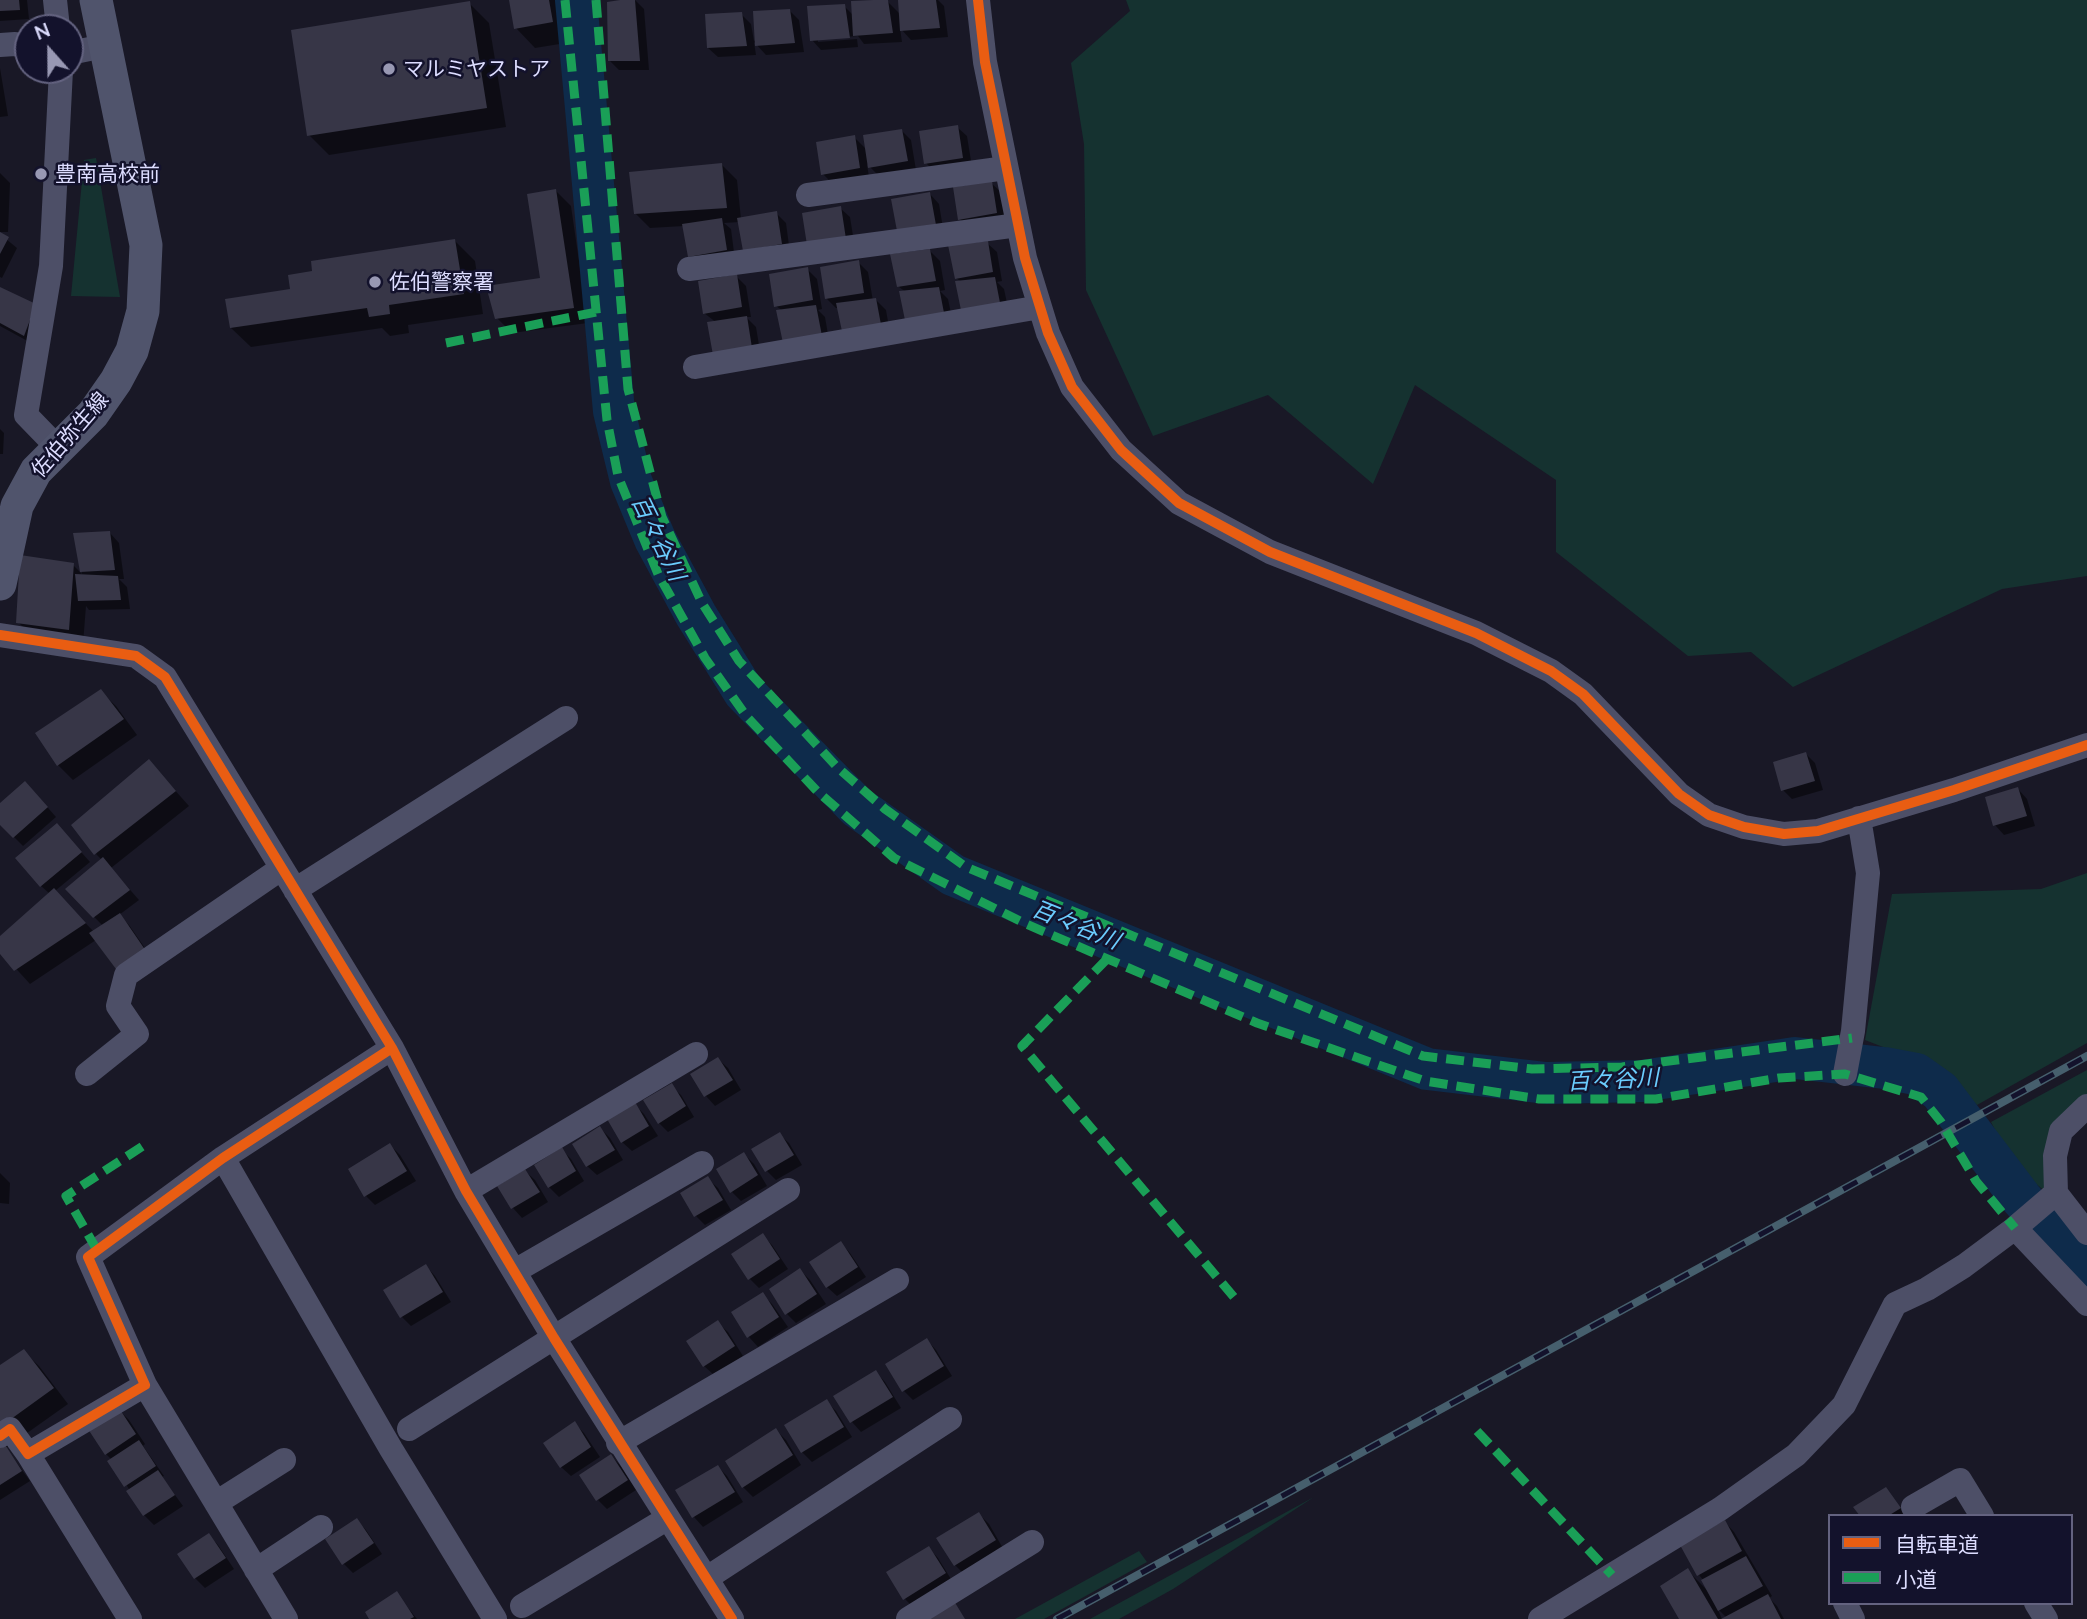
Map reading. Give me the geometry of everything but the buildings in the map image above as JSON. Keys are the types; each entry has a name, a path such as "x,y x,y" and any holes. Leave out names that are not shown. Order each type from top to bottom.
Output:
{"main road":[{"name":"佐伯弥生線","path":"0,584 17,506 36,471 93,414 116,381 132,351 143,311 146,245 96,0"}],"street":[{"path":"978,0 985,62 1024,258 1048,333 1072,387 1121,450 1178,503 1270,552 1476,633 1551,671 1583,694 1672,786 1709,815 1744,827 1784,834 1818,831 1954,790 2087,745"},
{"path":"84,50 104,46"},
{"path":"58,448 26,415 51,266 60,84"},
{"path":"808,195 1006,168"},
{"path":"690,269 1018,225"},
{"path":"695,367 1040,307"},
{"path":"0,635 136,656 165,677 392,1048 466,1191 554,1338 618,1443 732,1619"},
{"path":"295,890 566,718"},
{"path":"1845,1074 1853,1031 1868,873 1859,818"},
{"path":"87,1074 137,1034 118,1006 126,975 282,868"},
{"path":"286,1619 145,1385 88,1257 223,1158 392,1048"},
{"path":"466,1191 696,1054"},
{"path":"2087,1106 2061,1131 2055,1156 2056,1193 2087,1233"},
{"path":"223,1158 391,1449 495,1619"},
{"path":"515,1271 702,1163"},
{"path":"409,1429 788,1190"},
{"path":"1540,1619 1720,1509 1796,1455 1844,1405 1895,1304 1927,1289 1964,1266 2056,1193"},
{"path":"2015,1228 2087,1304"},
{"path":"618,1443 897,1280"},
{"path":"28,1454 145,1385"},
{"path":"707,1578 950,1419"},
{"path":"0,1436 10,1429 28,1454 130,1619"},
{"path":"216,1503 284,1461"},
{"path":"1913,1507 1960,1480 1981,1514"},
{"path":"522,1606 668,1518"},
{"path":"256,1570 321,1527"},
{"path":"908,1619 1032,1542"}],"green space":[{"path":"1126,0 2087,0 2087,576 2002,589 1793,687 1751,652 1688,656 1556,552 1556,480 1415,385 1373,484 1268,395 1153,436 1086,290 1084,144 1071,63 1130,11"},
{"path":"96,158 120,297 71,296 84,160"},
{"path":"2087,873 2087,1043 1977,1105 1937,1068 1865,1040 1892,894 2041,889"},
{"path":"2087,1070 2087,1097 2050,1127 2051,1165 2046,1192 2013,1165 1991,1122"},
{"path":"1314,1497 1173,1589 1119,1619 1090,1619"},
{"path":"1139,1551 1147,1562 1044,1619 1015,1619"}],"waterway":[{"name":"百々谷川","path":"576,0 614,411 631,481 655,539 696,615 744,692 857,807 953,875 1427,1069 1546,1083 1642,1081 1795,1058 1916,1074 1940,1091 2021,1198 2087,1273"}],"railway":[{"path":"1057,1619 2087,1056"}],"marked path":[{"path":"565,0 607,420 618,476 658,574 705,658 747,717 817,791 894,858 1026,924 1257,1023 1425,1081 1539,1099 1656,1099 1779,1078 1845,1074 1921,1097 1941,1122 1976,1181 2015,1228"},
{"path":"596,0 628,389 662,517 702,603 739,661 838,768 885,809 966,867 1423,1056 1532,1069 1622,1067 1852,1038"},
{"path":"446,343 596,312"},
{"path":"1107,959 1022,1046 1238,1302"},
{"path":"97,1250 66,1196 146,1144"},
{"path":"1477,1431 1612,1575"}],"cycle path":[{"path":"978,0 985,62 1025,258 1048,333 1072,387 1121,450 1179,503 1270,552 1476,633 1551,671 1583,694 1679,794 1709,815 1744,827 1784,834 1818,831 1954,790 2087,745"},
{"path":"0,635 136,656 165,677 392,1048 466,1191 554,1338 732,1619"},
{"path":"0,1436 10,1429 28,1454 145,1385 88,1257 223,1158 392,1048"}],"place":[{"name":"マルミヤストア","path":"389,69"},
{"name":"豊南高校前","path":"41,174"},
{"name":"佐伯警察署","path":"375,282"}]}
